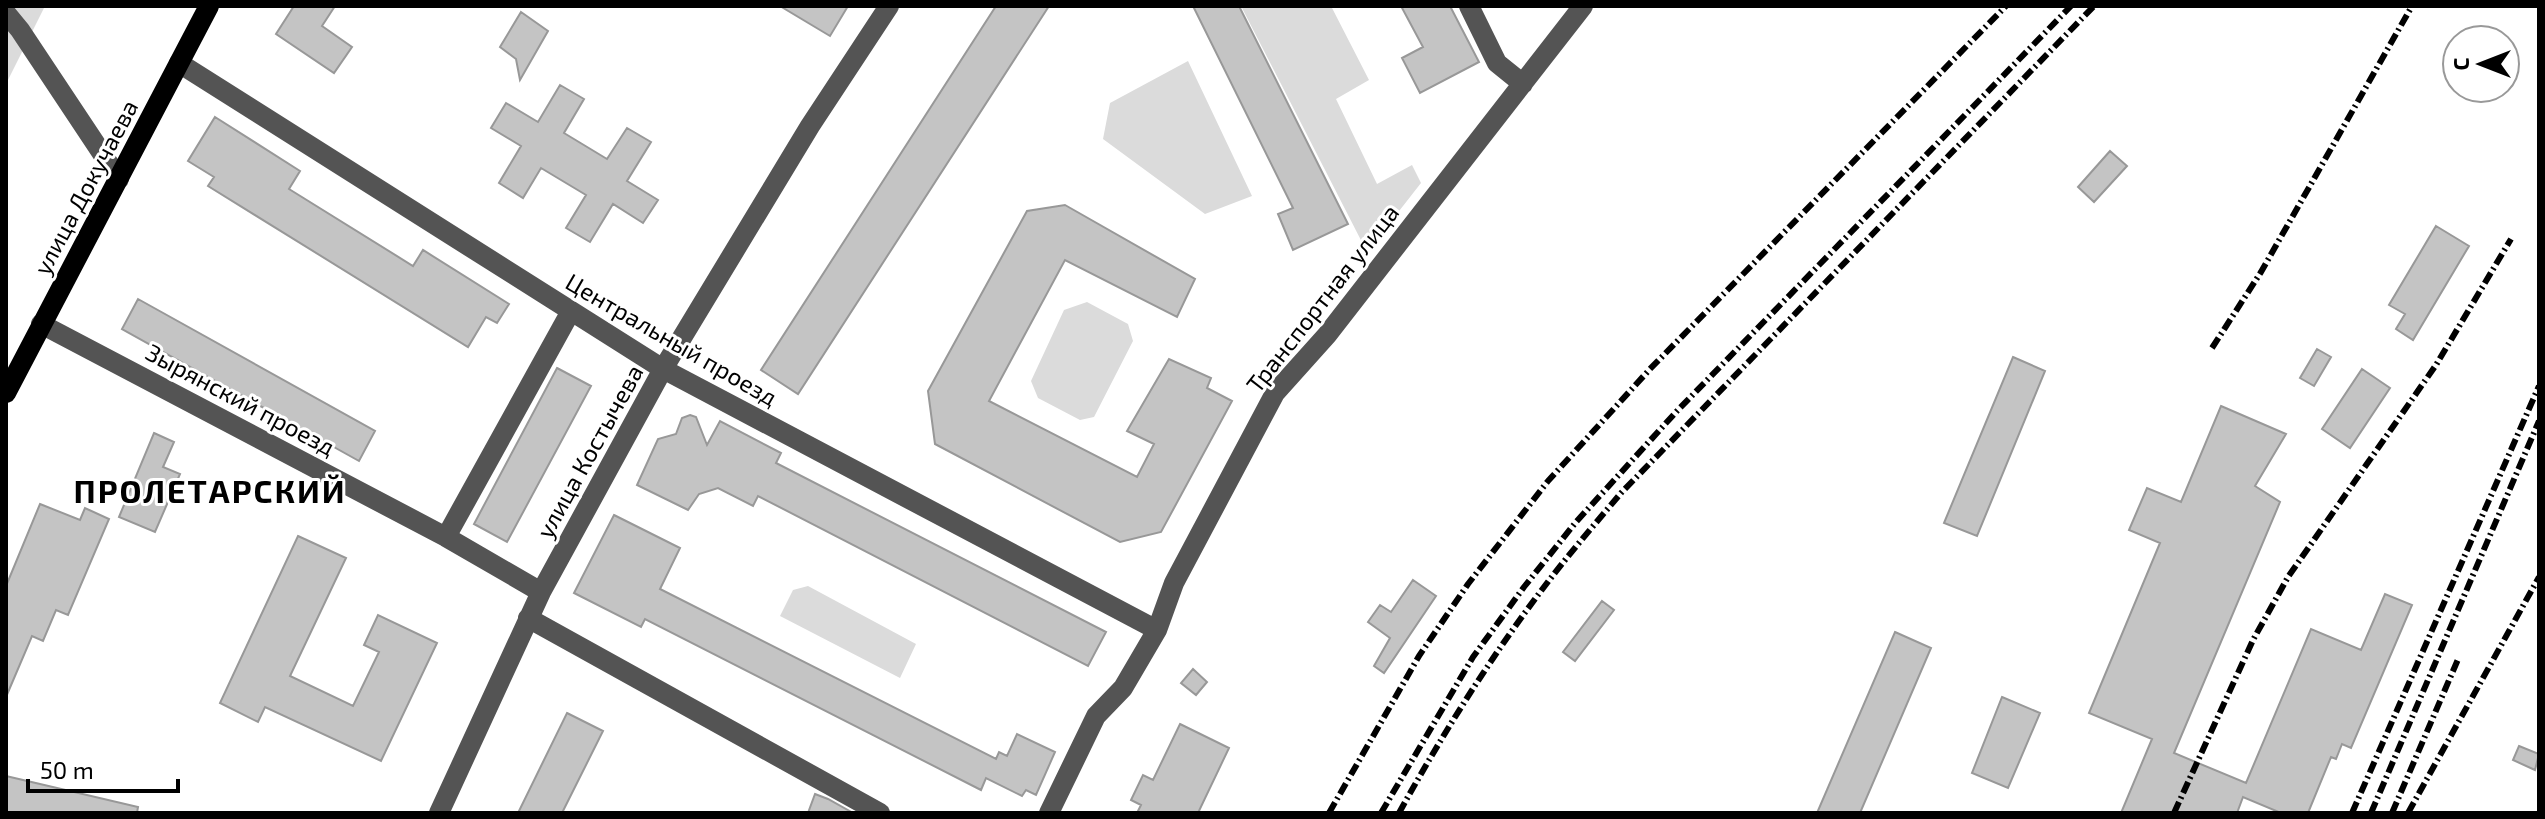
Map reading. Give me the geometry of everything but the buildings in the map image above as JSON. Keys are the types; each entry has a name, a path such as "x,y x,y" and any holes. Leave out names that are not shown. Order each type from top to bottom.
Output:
{"main road":[{"name":"улица Докучаева","path":"6,393 209,6"}],"street":[{"name":"улица Костычева","path":"439,813 541,592 663,369 810,126 889,6"},
{"path":"1469,6 1497,63 1523,84"},
{"name":"Транспортная улица","path":"1049,813 1096,716 1123,688 1157,630 1174,583 1275,393 1327,335 1583,6"},
{"path":"6,13 119,179"},
{"name":"Центральный проезд","path":"179,63 663,369 1157,630"},
{"path":"446,537 571,311"},
{"name":"Зырянский проезд","path":"41,324 446,537 541,592"},
{"path":"528,618 880,813"}],"shaded area":[{"path":"6,6 45,6 6,84"},
{"path":"1241,6 1331,6 1369,80 1336,99 1377,184 1412,165 1421,183 1367,252"},
{"path":"1188,61 1252,196 1205,214 1103,139 1110,103"},
{"path":"1087,302 1128,324 1133,341 1094,417 1080,420 1038,398 1031,381 1064,310"},
{"path":"808,586 916,644 900,678 780,616 793,590"}],"railway":[{"path":"1329,813 1419,656 1468,584 1548,481 1650,369 2006,6"},
{"path":"1381,813 1473,657 1576,522 1677,411 2071,6"},
{"path":"1399,813 1505,641 1553,575 1621,493 2094,6"},
{"path":"2212,348 2261,272 2412,6"},
{"path":"2174,813 2253,640 2288,577 2436,365 2511,239"},
{"path":"2352,813 2539,386"},
{"path":"2371,813 2539,421"},
{"path":"2408,813 2539,577"},
{"path":"2392,813 2459,657"}],"district":[{"name":"ПРОЛЕТАРСКИЙ","path":"210,490"}]}
